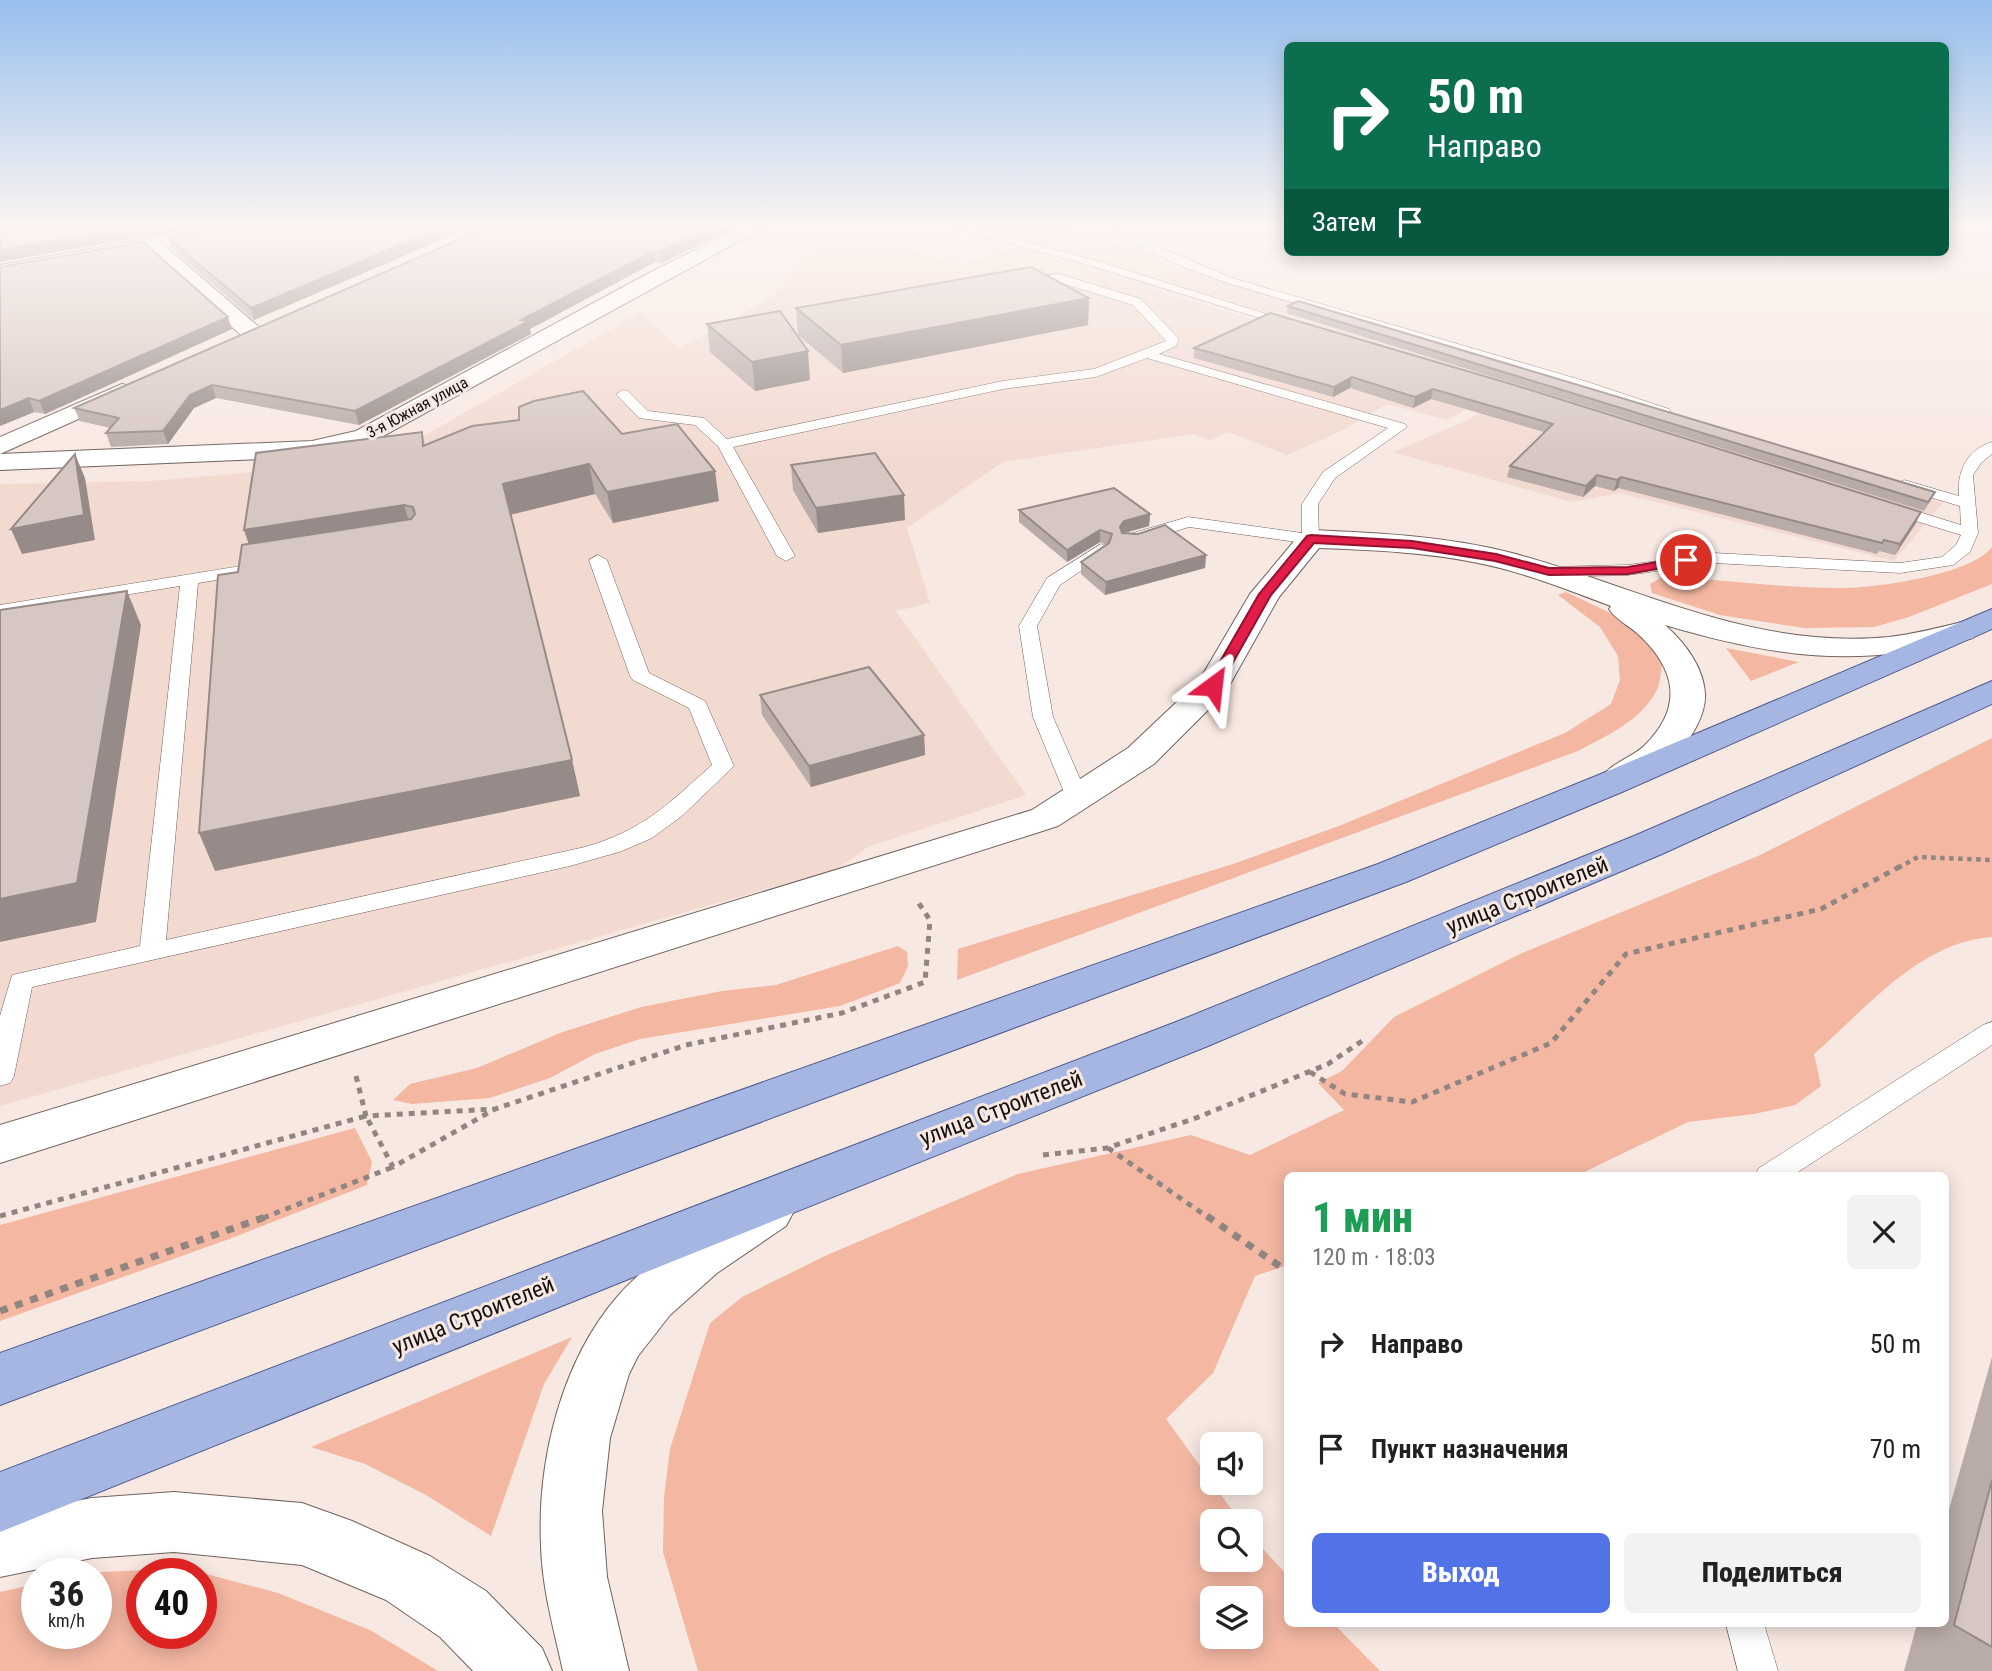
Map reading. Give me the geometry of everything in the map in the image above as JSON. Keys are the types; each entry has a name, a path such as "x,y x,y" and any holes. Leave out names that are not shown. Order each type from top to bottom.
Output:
{"main road":[{"path":"0,1378 1379,878 1609,784 1984,622"},
{"name":"улица Строителей","path":"0,1502 834,1172 1192,1034 1636,850 1992,691"}],"street":[{"path":"221,305 251,332"},
{"name":"3-я Южная улица","path":"0,461 277,452 312,449 365,436 605,305"},
{"path":"226,344 275,322"},
{"path":"0,446 138,384"},
{"path":"0,1144 1045,818 1141,756 1213,686 1265,594 1311,539 1412,544 1496,558 1549,572 1694,624 1752,637 1809,645 1902,645 1951,635 1984,622"},
{"path":"1583,584 1629,612 1660,638 1683,668 1689,685 1689,702 1684,720 1673,736 1654,756 1609,784"},
{"path":"596,1671 574,1575 571,1495 583,1427 605,1364 636,1315 682,1270 761,1216 834,1172"},
{"path":"0,1546 92,1528 174,1522 302,1534 352,1552 408,1578 463,1614 519,1671"}],"lane":[{"path":"724,444 1003,385 1096,373 1171,343 1173,339 1140,305"},
{"path":"1231,305 1304,327"},
{"path":"1311,305 1583,384 1681,418"},
{"path":"1130,540 1188,522 1311,539 1310,504 1329,475 1400,427 1146,354"},
{"path":"623,394 644,415 699,421 724,444 786,556"},
{"path":"1549,572 1628,570 1714,558 1919,567 1947,561 1964,548 1970,533 1965,475 1975,460 1992,447"},
{"path":"1887,480 1967,503"},
{"path":"1879,505 1970,533"},
{"path":"1077,797 1043,717 1028,626 1053,582 1101,549"},
{"path":"0,1076 10,983 562,861 611,847 644,833 672,811 723,766 698,705 640,676 598,560"},
{"path":"0,610 282,564"},
{"path":"152,952 190,579"},
{"path":"1775,1172 1992,1032"},
{"path":"1746,1627 1758,1671"}],"path":[{"path":"1310,1072 1345,1094 1412,1102 1551,1043 1626,954 1821,909 1918,857 1992,860"},
{"path":"0,1311 274,1214 393,1167 495,1109 686,1045 842,1013 925,982 930,920 894,863"},
{"path":"346,1036 366,1116 393,1167"},
{"path":"1044,1155 1107,1148 1196,1118 1328,1064 1362,1041"},
{"path":"0,1216 366,1116 495,1109"},
{"path":"1107,1148 1284,1269"}],"shaded area":[{"path":"759,305 1206,305 1497,392 1447,420 1387,404 1343,430 1287,455 1228,432 1209,440 1193,434 1003,462 907,528 930,603 896,611 1026,795 868,847 837,869 0,1106 0,484 150,481 380,461 641,312 679,349"},
{"path":"1213,305 1300,305 1943,503 1894,561 1619,493 1572,502 1393,452 1461,423 1514,395"},
{"path":"1992,547 1992,584 1909,617 1874,627 1804,628 1720,615 1652,593 1650,584 1664,576 1797,587 1876,586 1944,572 1981,557"},
{"path":"1566,592 1625,620 1663,659 1659,684 1652,699 1624,725 1578,751 957,980 958,949 1233,864 1339,826 1565,733 1611,704 1620,680 1618,656 1600,627 1558,595"},
{"path":"1726,648 1799,662 1751,681"},
{"path":"1992,738 1992,937 1941,951 1917,964 1895,981 1814,1054 1821,1086 1795,1105 1754,1114 1688,1122 1584,1172 1284,1172 1284,1266 1255,1276 1213,1373 1166,1419 1200,1466 1200,1495 1221,1495 1231,1509 1200,1509 1200,1572 1263,1572 1263,1549 1284,1572 1284,1627 1337,1627 1380,1671 698,1671 663,1552 664,1497 670,1449 710,1323 742,1297 827,1255 1018,1174 1191,1135 1250,1155 1344,1110 1318,1083 1342,1071 1394,1017 1520,954 1758,856"},
{"path":"898,946 907,952 908,966 900,983 840,1006 640,1039 595,1054 550,1078 490,1098 412,1104 393,1100 410,1084 477,1068 560,1033 641,1007 722,991 776,985"},
{"path":"355,1128 372,1162 367,1185 232,1238 0,1321 0,1225"},
{"path":"572,1337 544,1384 491,1536 426,1495 365,1464 311,1447"},
{"path":"126,1571 126,1649 217,1649 217,1577 278,1593 370,1630 438,1671 0,1671 0,1592 21,1587 21,1649 112,1649 112,1572"}],"building":[{"path":"0,305 214,305 228,317 39,401 29,398 0,410"},
{"path":"310,305 550,305 521,320 529,321 355,411 212,385 190,395 163,431 106,433 119,418 74,408"},
{"path":"813,305 1052,305 841,345 796,308"},
{"path":"1311,305 1935,492 1928,502 1288,306"},
{"path":"780,311 808,351 752,362 707,324"},
{"path":"1270,313 1511,384 1921,512 1900,544 1884,540 1882,543 1621,477 1617,480 1597,475 1586,486 1510,466 1553,424 1433,389 1415,397 1352,377 1334,387 1194,348"},
{"path":"583,391 622,434 677,424 715,471 607,492 589,464 503,484 572,760 199,833 218,575 238,572 242,545 411,519 415,514 413,507 404,505 244,530 256,453 422,432 423,446 472,426 519,420 519,407 534,401"},
{"path":"875,453 904,495 816,508 791,465"},
{"path":"75,454 84,515 11,529"},
{"path":"1114,488 1150,514 1124,521 1120,527 1122,533 1138,534 1165,525 1206,555 1106,582 1081,562 1109,543 1112,534 1100,530 1067,550 1019,510"},
{"path":"127,591 77,883 0,899 0,610"},
{"path":"869,667 924,735 809,766 760,695"},
{"path":"1992,1480 1992,1647 1954,1625"}],"route":[{"path":"1213,686 1265,594 1311,539 1412,544 1496,558 1549,572 1628,570 1686,560"}]}
